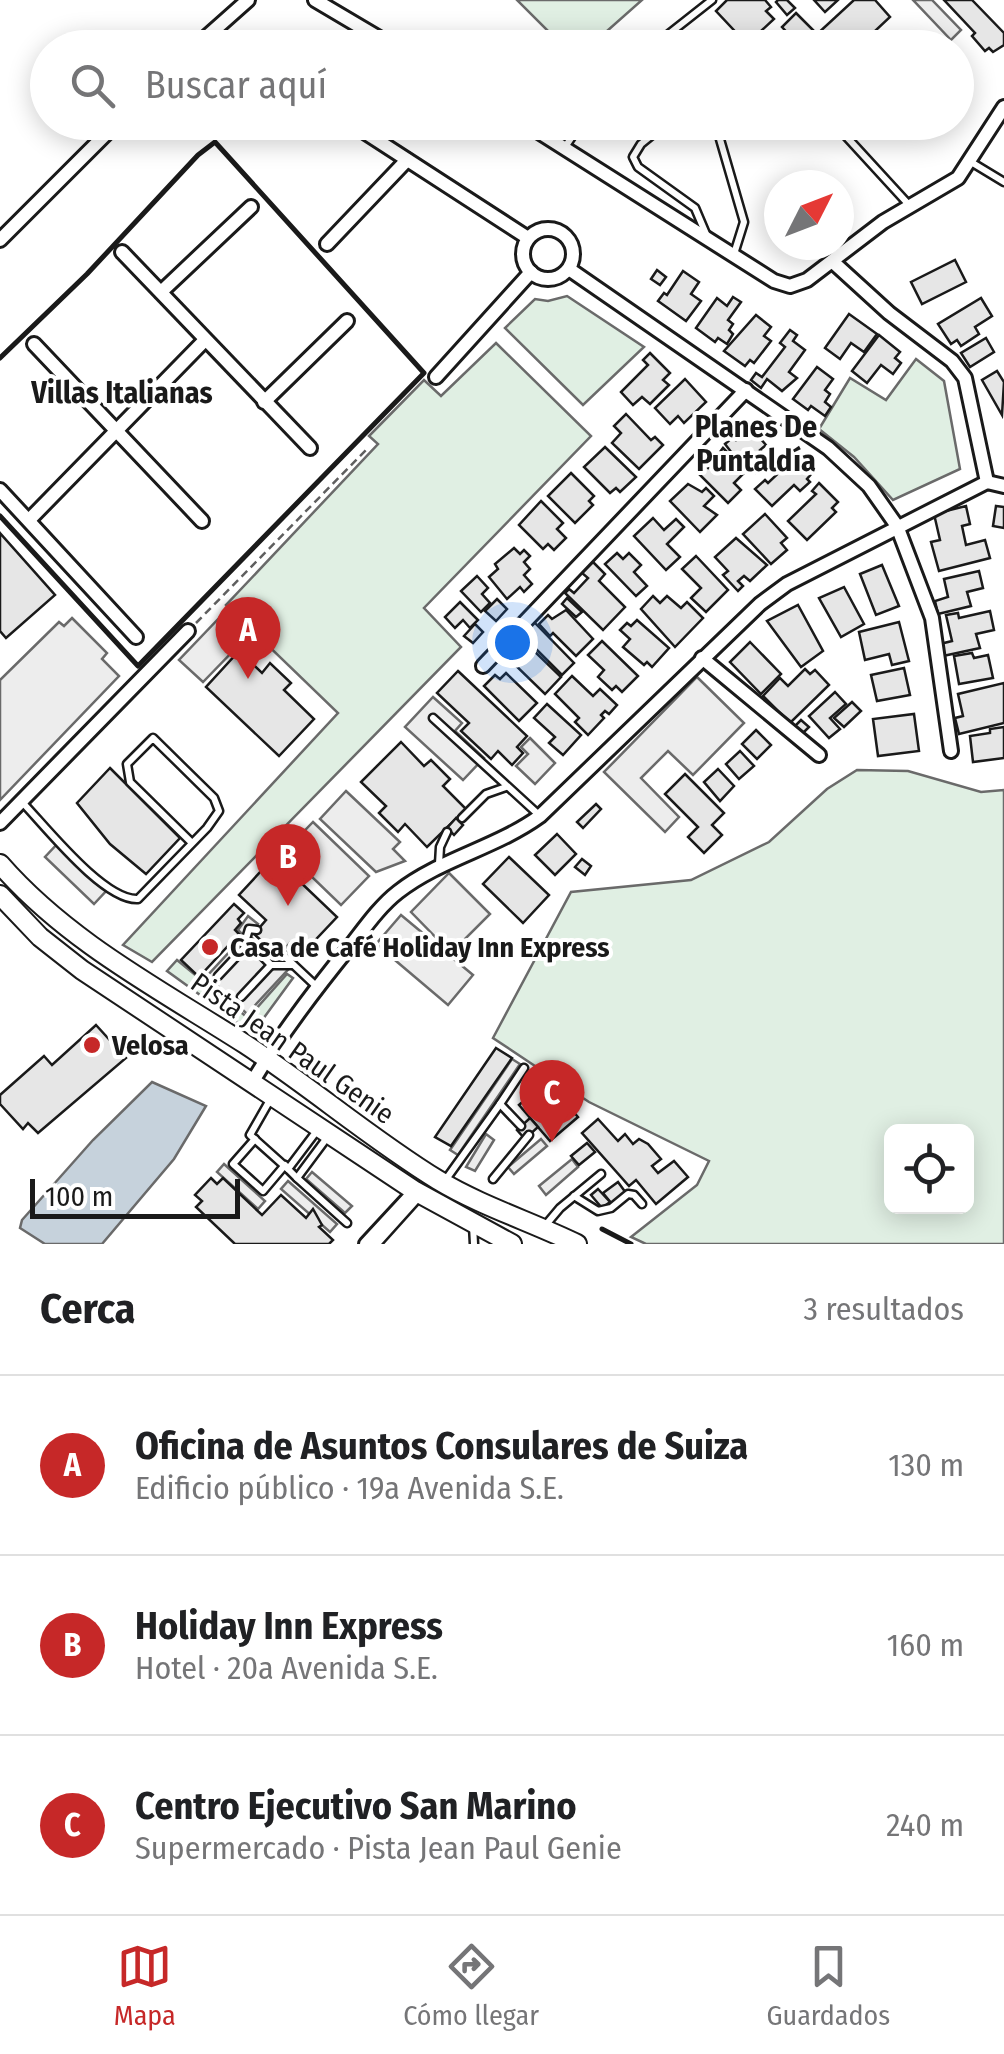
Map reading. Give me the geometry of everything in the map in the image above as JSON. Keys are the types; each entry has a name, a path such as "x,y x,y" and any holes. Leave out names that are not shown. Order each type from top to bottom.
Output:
{"main road":[{"name":"Pista Jean Paul Genie","path":"0,864 46,911 80,938 266,1058 397,1154 443,1183 577,1244"},
{"path":"0,881 40,924 56,950"},
{"name":"Pista Jean Paul Genie","path":"0,895 56,950 418,1192 512,1244"}],"street":[{"path":"214,30 248,0"},
{"path":"315,0 366,30"},
{"path":"553,140 774,282 790,286 807,280 884,222 944,189 971,162 988,127 1004,107"},
{"path":"0,240 100,140"},
{"path":"377,140 528,238"},
{"path":"327,244 407,160"},
{"path":"161,292 251,207"},
{"path":"542,228 567,236 574,252 569,269 546,280 530,272 523,249 528,238 542,228"},
{"path":"122,252 310,448"},
{"path":"833,262 889,313 952,361 965,378 987,482"},
{"path":"569,269 828,448 869,486 897,526 932,618 951,750"},
{"path":"436,378 530,272"},
{"path":"264,402 347,322"},
{"path":"29,520 205,340"},
{"path":"34,344 202,521"},
{"path":"484,666 746,390"},
{"path":"253,1081 317,987 398,892 439,867 520,831 540,816 760,604 787,584 987,482 1004,486"},
{"path":"0,490 136,637"},
{"path":"0,823 188,631"},
{"path":"702,658 819,755"},
{"path":"366,1244 418,1192"}],"lane":[{"path":"674,30 712,0"},
{"path":"564,147 569,140"},
{"path":"646,140 634,157 638,167 695,208 707,238"},
{"path":"721,140 744,222 734,255"},
{"path":"849,140 910,207"},
{"path":"971,162 1004,182"},
{"path":"433,718 540,816"},
{"path":"22,802 108,889 126,900 138,899 192,843 219,810 214,798 152,738 127,764 130,782 192,843"},
{"path":"462,818 486,794 506,787"},
{"path":"439,867 440,847 447,832"},
{"path":"257,930 246,932 249,943 271,965 293,965"},
{"path":"218,976 249,943"},
{"path":"280,953 317,987"},
{"path":"241,997 271,965"},
{"path":"443,1183 524,1068"},
{"path":"273,1094 250,1135 347,1223"},
{"path":"500,1104 521,1126"},
{"path":"255,1139 232,1164 263,1191 325,1131"},
{"path":"297,1178 325,1131"},
{"path":"494,1179 529,1135"},
{"path":"544,1228 601,1174"},
{"path":"377,1244 418,1192"},
{"path":"574,1196 598,1211 611,1208 631,1194 642,1204"},
{"path":"473,1222 474,1244"}],"path":[{"path":"188,631 368,448"}],"green space":[{"path":"517,0 642,0 608,30 547,30"},
{"path":"567,296 644,347 583,405 505,328 535,299 548,301"},
{"path":"496,343 591,436 424,608 461,647 152,962 123,945 338,713 226,605 378,444 369,436 424,380 441,396"},
{"path":"916,359 944,381 960,469 893,500 854,457 819,429 850,378 886,400"},
{"path":"857,770 908,771 981,792 1004,790 1004,1244 646,1244 631,1237 697,1185 709,1161 589,1102 493,1038 571,892 691,880 769,842 827,789"},
{"path":"177,960 248,1018 287,974 293,978 263,1019 251,1027 243,1026 167,971"}],"shaded area":[{"path":"913,0 932,0 961,30 942,30"},
{"path":"222,615 238,631 229,640 236,648 203,682 179,660"},
{"path":"72,618 107,653 102,659 119,676 0,800 0,680 59,622 64,626"},
{"path":"697,677 744,723 693,775 668,751 641,778 679,817 665,832 604,772"},
{"path":"433,697 462,723 455,731 484,758 463,780 405,727"},
{"path":"530,738 555,763 535,784 516,766 528,754 521,747"},
{"path":"346,791 400,842 393,849 405,861 376,872 320,819"},
{"path":"313,822 369,876 341,905 285,851"},
{"path":"60,841 108,889 94,904 45,857"},
{"path":"449,873 490,914 451,953 411,912"},
{"path":"401,915 473,975 448,1005 376,944"},
{"path":"248,916 258,924 249,935 276,961 286,951 296,961 247,1014 207,976 244,936 238,930"},
{"path":"512,1059 520,1064 458,1155 450,1150"},
{"path":"152,1082 206,1106 174,1159 102,1244 45,1244 20,1228 22,1220 93,1140"},
{"path":"486,1134 494,1140 475,1171 466,1167"},
{"path":"541,1139 547,1146 514,1174 508,1167"},
{"path":"572,1159 578,1167 546,1195 539,1186"},
{"path":"224,1164 265,1201 258,1209 217,1172"},
{"path":"312,1172 352,1206 345,1213 306,1179"},
{"path":"288,1181 337,1224 330,1232 281,1189"}],"building":[{"path":"727,0 765,0 771,7 766,11 774,19 762,30 734,30 716,11"},
{"path":"778,0 787,0 795,8 787,15"},
{"path":"814,0 838,0 825,12"},
{"path":"854,0 875,0 890,17 876,30 822,30"},
{"path":"944,0 972,0 1004,33 1004,45 993,52 989,48 985,51 972,30"},
{"path":"796,13 813,30 785,30 782,27"},
{"path":"955,260 966,282 922,304 911,282"},
{"path":"657,270 666,277 660,285 651,279"},
{"path":"683,271 699,282 691,294 701,301 686,321 658,301 664,293 667,295"},
{"path":"733,297 741,302 728,320 733,324 729,330 733,334 727,344 718,338 715,342 696,328 717,298 727,306"},
{"path":"981,298 992,316 975,327 979,334 961,346 957,340 951,344 938,324"},
{"path":"849,314 877,334 864,352 851,343 840,359 825,348"},
{"path":"756,315 771,327 764,336 771,341 754,363 750,360 745,366 724,351"},
{"path":"790,330 797,335 793,341 805,350 789,372 797,378 782,391 767,379 761,388 751,380 756,373 762,377 785,347 780,343"},
{"path":"879,335 900,352 895,358 901,363 893,374 881,365 867,383 852,371"},
{"path":"986,338 994,352 970,367 961,353"},
{"path":"650,353 670,373 663,380 669,385 650,404 642,397 633,405 621,392 648,365 643,360"},
{"path":"817,367 833,379 825,390 830,394 825,402 831,407 825,416 793,399"},
{"path":"997,371 1004,382 1002,415 982,380"},
{"path":"685,379 706,402 684,423 678,416 670,424 655,408"},
{"path":"626,414 651,440 655,437 663,445 639,469 612,443 621,433 614,426"},
{"path":"743,428 748,433 752,429 766,445 760,450 770,461 756,473 725,444 743,434"},
{"path":"605,447 636,477 620,492 616,488 610,493 584,467"},
{"path":"723,448 746,471 734,483 741,490 728,503 697,472 704,465 708,468"},
{"path":"792,452 812,473 807,479 810,482 800,491 794,485 772,506 755,489 787,465 783,461"},
{"path":"571,473 594,496 589,501 593,505 575,523 548,496"},
{"path":"819,483 838,502 832,508 836,512 807,540 788,521 816,494 812,491"},
{"path":"688,484 702,492 706,488 714,496 704,506 717,515 700,532 670,501"},
{"path":"541,501 563,523 557,529 566,538 554,550 548,544 543,549 519,525"},
{"path":"966,506 970,524 962,526 966,545 985,540 990,558 939,571 931,542 940,540 934,514"},
{"path":"996,506 1004,507 1004,528 993,526"},
{"path":"765,514 787,538 781,543 787,550 771,564 743,534"},
{"path":"653,518 664,530 676,519 684,527 667,544 680,557 666,570 634,536"},
{"path":"0,533 55,595 6,638 0,631"},
{"path":"736,538 767,565 750,581 744,576 738,581 743,586 738,591 723,575 728,571 715,557"},
{"path":"514,548 530,556 524,562 530,569 524,575 532,584 524,592 520,587 507,599 489,577 498,569 495,564"},
{"path":"617,553 623,559 629,553 641,565 634,572 647,586 636,596 605,564"},
{"path":"696,556 728,590 706,612 691,598 701,588 682,569"},
{"path":"593,562 605,574 599,581 625,607 603,630 565,593 569,589 574,593 588,578 582,573"},
{"path":"882,565 899,606 876,615 860,574"},
{"path":"979,571 983,588 967,592 971,606 938,614 935,601 948,597 944,579"},
{"path":"477,576 488,588 482,594 490,603 481,612 461,591"},
{"path":"844,587 864,624 841,637 819,598"},
{"path":"653,596 660,603 667,596 681,608 687,602 703,618 675,647 641,609"},
{"path":"567,598 582,612 576,617 562,604"},
{"path":"497,599 507,609 496,621 485,611"},
{"path":"460,602 478,620 470,628 463,620 455,628 445,617"},
{"path":"798,605 823,651 801,667 767,621"},
{"path":"566,610 593,639 576,656 539,624 548,615 552,619"},
{"path":"990,611 994,630 976,634 980,648 943,656 940,644 952,641 946,615 958,613 959,618"},
{"path":"637,620 669,648 652,667 623,647 630,639 620,630"},
{"path":"534,622 574,663 562,675 522,635"},
{"path":"899,622 909,661 892,665 889,654 865,660 859,632"},
{"path":"475,624 483,632 473,643 464,636"},
{"path":"602,641 638,676 622,692 616,686 612,690 598,677 604,670 588,655"},
{"path":"750,642 781,674 761,694 730,662"},
{"path":"527,644 561,677 545,694 504,654 516,648 520,651"},
{"path":"239,651 262,673 270,663 291,683 284,690 314,719 279,756 206,687"},
{"path":"972,653 974,658 988,655 993,678 959,684 954,656"},
{"path":"904,668 910,695 877,701 871,675"},
{"path":"805,669 810,674 815,670 829,685 790,723 763,696 780,678 788,686"},
{"path":"458,671 527,736 517,747 523,753 512,765 498,751 491,759 461,731 469,723 437,693"},
{"path":"506,673 537,703 519,721 484,686 495,675 500,679"},
{"path":"572,676 593,696 600,689 617,705 609,714 605,711 601,715 604,718 588,735 575,722 579,718 555,694"},
{"path":"1004,683 1004,723 959,734 955,718 963,716 958,694"},
{"path":"835,692 846,704 830,718 840,729 829,738 809,716"},
{"path":"852,702 861,711 844,727 834,718"},
{"path":"547,704 581,735 563,755 549,743 555,737 534,718"},
{"path":"914,714 919,751 878,756 873,719"},
{"path":"801,720 809,727 802,734 794,727"},
{"path":"1004,727 1004,758 973,762 970,736"},
{"path":"756,730 771,745 757,759 742,744"},
{"path":"401,742 424,766 431,760 450,779 443,786 466,809 427,847 405,824 398,832 379,813 386,806 361,782"},
{"path":"740,751 754,766 739,779 726,764"},
{"path":"110,768 180,838 146,874 110,844 77,803"},
{"path":"718,769 734,786 720,801 704,782"},
{"path":"685,774 724,813 712,825 722,835 704,853 688,837 698,827 665,794"},
{"path":"596,804 601,809 583,828 577,822"},
{"path":"456,818 463,825 454,835 447,828"},
{"path":"557,834 576,854 555,875 535,855"},
{"path":"274,857 337,917 302,954 290,943 278,956 254,934 266,920 239,895"},
{"path":"509,857 549,895 523,923 483,884"},
{"path":"582,859 591,866 585,875 575,867"},
{"name":"Casa de Café Holiday Inn Express","path":"234,904 244,913 235,930 239,934 199,977 181,960"},
{"path":"96,1025 126,1058 38,1133 28,1123 23,1129 0,1104 0,1095 44,1056 52,1065"},
{"path":"496,1048 512,1058 451,1146 435,1137"},
{"path":"547,1081 578,1117 550,1141 519,1105"},
{"path":"530,1118 538,1127 525,1139 517,1130"},
{"path":"598,1119 618,1141 625,1134 633,1144 639,1139 648,1144 661,1159 652,1166 658,1173 674,1161 688,1177 656,1204 636,1180 629,1186 582,1133"},
{"path":"587,1143 595,1152 579,1165 571,1156"},
{"path":"211,1178 217,1184 223,1178 262,1215 281,1195 306,1218 313,1209 322,1225 319,1227 333,1240 329,1244 235,1244 196,1207 202,1201 195,1195"},
{"path":"618,1182 626,1193 612,1204 603,1193"},
{"path":"598,1189 610,1202 602,1208 591,1195"}],"wall":[{"path":"0,358 215,142 424,373 138,666 0,516"},
{"path":"602,1229 631,1244"}],"place":[{"name":"Oficina de Asuntos Consulares de Suiza","path":"248,679"},
{"name":"Holiday Inn Express","path":"288,906"},
{"name":"Casa de Café Holiday Inn Express","path":"210,947"},
{"name":"Velosa","path":"92,1045"},
{"name":"Centro Ejecutivo San Marino","path":"552,1142"}],"district":[{"name":"Villas Italianas","path":"122,393"},
{"name":"Planes De Puntaldía","path":"756,444"}]}
